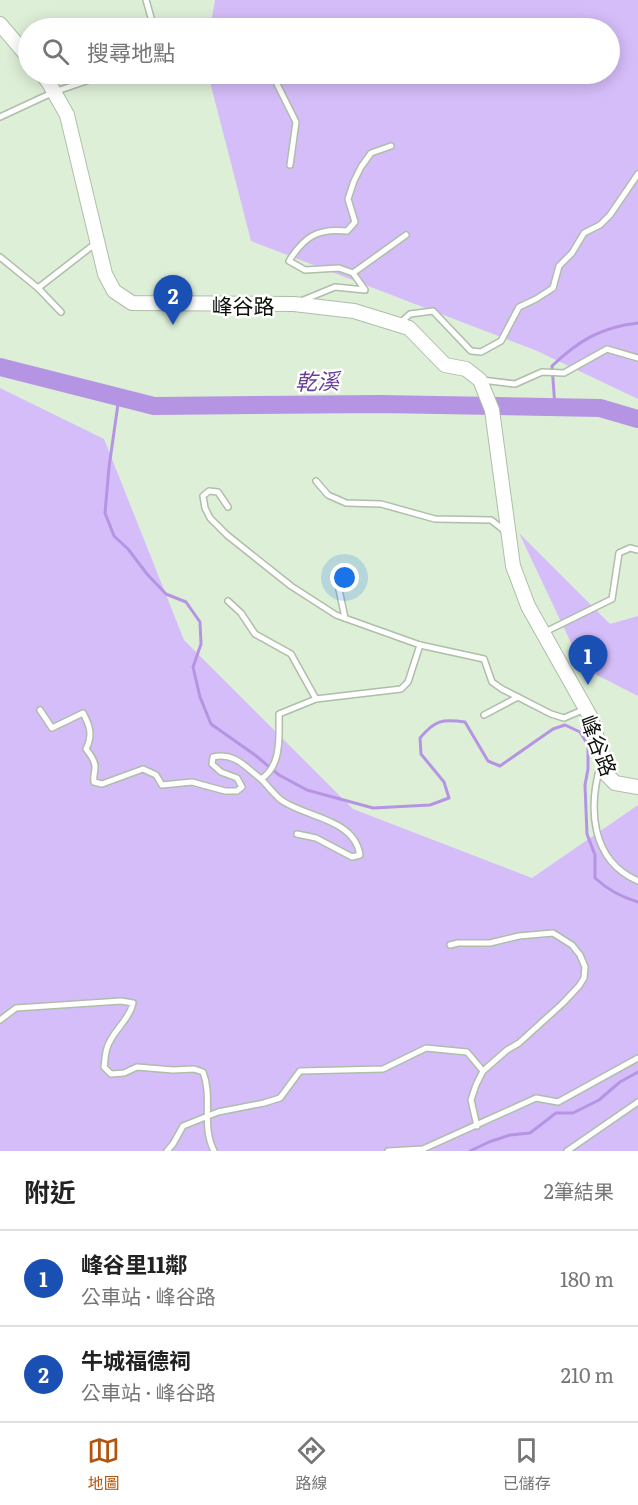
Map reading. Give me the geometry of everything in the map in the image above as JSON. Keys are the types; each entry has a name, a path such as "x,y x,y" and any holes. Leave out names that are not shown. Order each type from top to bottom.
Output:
{"street":[{"path":"0,24 18,45"},
{"name":"峰谷路","path":"49,84 67,115 105,274 114,291 132,303 294,304 354,311 409,328 445,365 466,369 480,381 492,410 513,566 528,606 591,718 608,776 615,783 637,786"}],"lane":[{"path":"146,0 151,18"},
{"path":"0,117 54,92 78,84"},
{"path":"277,84 296,122 290,165"},
{"path":"294,304 335,287 365,290 352,273 339,268 305,270 289,261 300,244 312,236 332,230 346,231 355,222 348,200 354,181 371,153 391,146"},
{"path":"399,325 410,314 434,311 471,351 481,352 501,341 519,307 553,288 559,266 572,253 584,232 600,225 610,215 638,174"},
{"path":"352,273 406,235"},
{"path":"38,288 98,242"},
{"path":"0,257 38,288 61,312"},
{"path":"480,381 515,384 534,374 564,373 607,349 638,358"},
{"path":"316,481 328,495 346,503 381,504 435,519 491,520 508,527"},
{"path":"228,507 218,492 209,491 203,496 210,518 227,535 291,586 336,615 420,645 484,659 492,682 550,714 564,718 586,709"},
{"path":"543,633 612,599 619,553 630,548 638,550"},
{"path":"337,580 345,618"},
{"path":"228,601 241,612 255,634 291,654 316,699"},
{"path":"261,779 269,774 278,751 279,714 316,699 401,689 408,682 420,645"},
{"path":"484,715 518,697"},
{"path":"40,710 52,728 83,713 91,732 86,749 94,762 94,782 102,784 143,769 156,775 162,785 192,782 225,791 237,791 242,787 237,778 221,772 212,764 213,757 225,754 235,758 282,800 308,814 327,819 346,831 359,846 360,855 352,857 316,838 297,834"},
{"path":"603,755 595,783 595,831 608,859 627,876 638,881"},
{"path":"450,945 490,943 519,936 553,933 572,945 580,955 585,967 584,978 562,1004 519,1043 507,1050 483,1071 471,1100 477,1126"},
{"path":"0,1020 16,1008 121,1001 133,1003 131,1011 106,1049 104,1067 111,1074 124,1073 137,1067 194,1069 203,1072 206,1080 209,1141 214,1151"},
{"path":"167,1151 174,1144 183,1126 218,1112 280,1098 300,1071 383,1069 426,1048 467,1052 483,1071"},
{"path":"388,1151 423,1149 536,1098 558,1102 638,1058"},
{"path":"567,1151 638,1102"}],"shaded area":[{"path":"215,0 638,0 638,399 535,350 251,241 211,84 620,84 620,18 212,18"},
{"path":"0,388 104,439 184,640 353,809 532,878 638,805 638,1151 0,1151"},
{"path":"519,533 610,624 638,616 638,696 583,668"}],"waterway":[{"path":"555,407 552,366 581,342 601,332 638,323"},
{"name":"乾溪","path":"0,367 154,406 380,404 600,408 638,419"},
{"path":"119,397 105,513 114,536 128,549 147,574 166,594 186,602 200,622 201,644 193,667 200,697 211,724 279,775 307,790 373,808 430,805 449,798 444,782 421,754 420,738 435,724 445,721 465,722 488,761 500,766 553,729 565,725 580,732 588,745 585,785 587,834 595,855 595,878 615,893 638,902"},
{"path":"470,1151 510,1135 530,1133 556,1113 573,1113 599,1100 620,1082 638,1072"}],"place":[{"name":"牛城福德祠","path":"173,325"},
{"name":"峰谷里11鄰","path":"588,685"}]}
